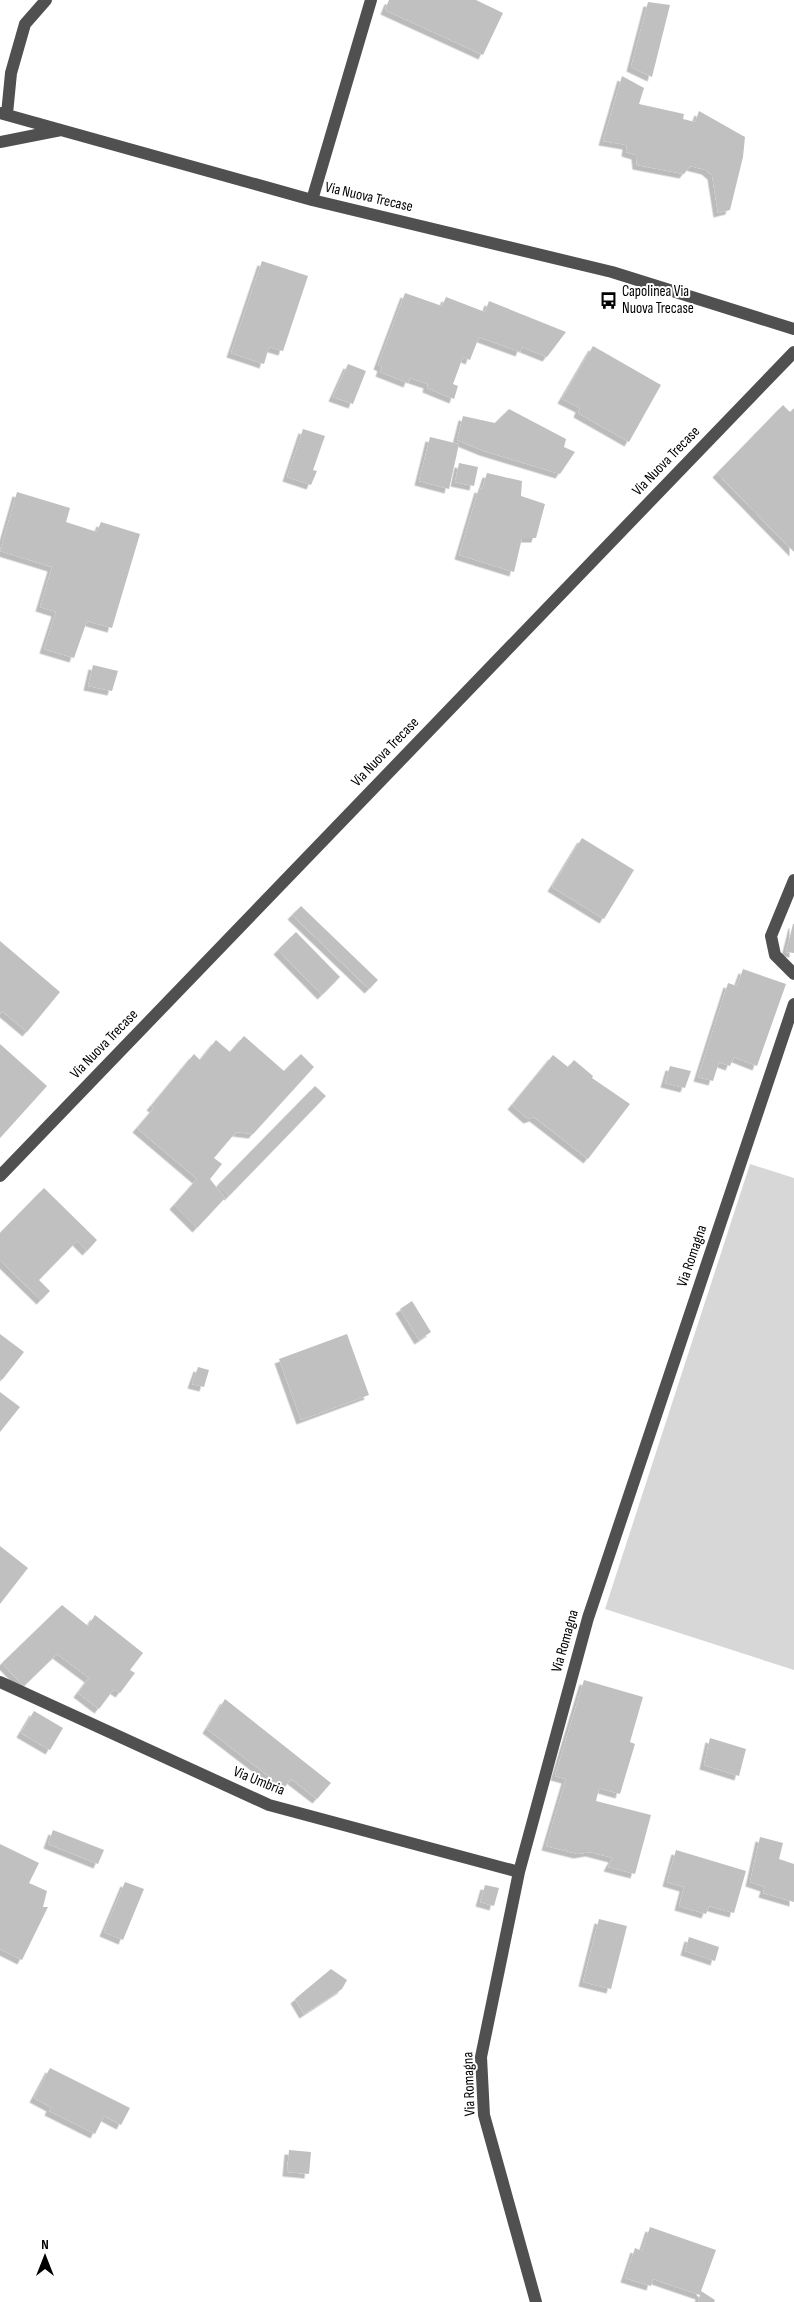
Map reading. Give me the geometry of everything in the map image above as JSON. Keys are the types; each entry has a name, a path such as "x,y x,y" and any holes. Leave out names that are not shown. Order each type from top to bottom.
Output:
{"street":[{"path":"3,113 11,73 25,24 46,0"},
{"name":"Via Nuova Trecase","path":"312,200 371,0"},
{"name":"Via Nuova Trecase","path":"3,113 312,200 612,272 794,329"},
{"path":"0,142 66,130"},
{"name":"Via Nuova Trecase","path":"0,1176 794,352"},
{"path":"794,880 771,936 775,956 794,974"},
{"name":"Via Romagna","path":"536,2302 484,2115 481,2057 519,1872 588,1618 794,1004"},
{"name":"Via Umbria","path":"0,1682 269,1805 519,1872"}],"shaded area":[{"path":"750,1164 794,1178 794,1670 605,1609"}],"building":[{"path":"389,0 476,0 503,13 483,55 385,10"},
{"path":"648,2 670,5 652,77 631,67"},
{"path":"622,76 644,88 639,104 684,114 683,119 695,122 699,111 745,137 743,157 730,210 718,213 712,175 706,170 690,166 684,174 637,165 636,155 626,152 627,145 603,141"},
{"path":"262,261 308,276 283,351 269,347 264,364 231,353"},
{"path":"405,293 442,306 446,297 485,312 489,301 566,332 547,357 522,347 520,352 479,337 470,360 463,357 453,384 458,386 454,399 427,388 428,384 410,378 408,383 380,372 382,367 378,365"},
{"path":"593,346 661,385 629,442 578,413 580,408 562,399"},
{"path":"348,364 366,371 353,404 333,397"},
{"path":"783,405 790,412 794,408 794,552 717,473"},
{"path":"509,409 566,439 564,447 575,452 560,474 484,451 457,440 463,416 495,423"},
{"path":"303,429 325,436 313,470 317,471 311,485 287,477"},
{"path":"430,437 459,444 449,489 419,481"},
{"path":"459,463 478,467 474,486 455,482"},
{"path":"487,473 522,481 521,496 545,504 536,538 522,538 514,572 459,555 479,488 482,489"},
{"path":"17,492 70,508 66,522 97,532 101,522 140,534 112,628 87,621 74,658 44,649 56,612 40,607 52,567 0,551"},
{"path":"93,665 118,671 112,691 88,686"},
{"path":"582,838 634,870 604,919 552,887"},
{"path":"301,906 378,980 369,989 292,915"},
{"path":"794,924 794,953 786,952"},
{"path":"296,932 340,977 322,995 278,950"},
{"path":"0,941 60,992 27,1032 2,1011 0,1014"},
{"path":"743,969 786,984 757,1066 734,1057 730,1066 719,1062 713,1081 698,1077 728,983 737,986"},
{"path":"244,1036 284,1071 301,1054 314,1067 253,1134 236,1132 214,1158 222,1164 210,1179 225,1198 197,1228 174,1205 197,1179 137,1128 154,1108 151,1106 194,1054 200,1060 216,1040 230,1052"},
{"path":"0,1044 47,1086 0,1138"},
{"path":"553,1055 568,1067 574,1060 593,1076 592,1078 630,1104 588,1159 534,1117 528,1119 512,1105"},
{"path":"670,1066 691,1071 685,1088 665,1083"},
{"path":"315,1086 326,1096 229,1196 218,1185"},
{"path":"44,1188 97,1240 87,1251 77,1241 39,1280 50,1291 41,1300 0,1260 0,1233"},
{"path":"412,1301 431,1332 419,1340 400,1309"},
{"path":"0,1334 24,1352 2,1380 0,1378"},
{"path":"347,1334 369,1395 301,1420 279,1359"},
{"path":"198,1367 209,1370 204,1387 192,1384"},
{"path":"0,1392 20,1407 0,1432"},
{"path":"0,1546 28,1568 0,1604"},
{"path":"62,1605 88,1626 95,1615 143,1653 130,1670 135,1673 120,1693 114,1689 99,1709 78,1693 89,1678 57,1654 24,1686 2,1663"},
{"path":"584,1680 643,1697 630,1742 635,1744 620,1794 599,1788 596,1801 651,1815 635,1874 608,1867 613,1858 590,1852 578,1854 546,1846 566,1779 555,1776"},
{"path":"225,1699 331,1783 317,1799 291,1779 284,1788 207,1729"},
{"path":"34,1711 63,1728 50,1750 21,1733"},
{"path":"710,1738 746,1749 739,1776 704,1765"},
{"path":"53,1830 104,1850 98,1864 48,1844"},
{"path":"760,1837 783,1843 779,1859 794,1864 794,1902 763,1893 765,1887 750,1882"},
{"path":"0,1844 39,1863 29,1883 47,1891 43,1907 48,1907 22,1960 0,1949"},
{"path":"676,1850 746,1871 734,1913 709,1906 706,1914 679,1906 684,1887 667,1882"},
{"path":"125,1882 144,1889 123,1940 104,1932"},
{"path":"485,1885 499,1888 494,1906 480,1902"},
{"path":"599,1919 627,1926 611,1989 583,1982"},
{"path":"689,1937 719,1947 715,1961 685,1951"},
{"path":"331,1969 347,1980 342,1989 304,2014 295,1999"},
{"path":"50,2068 130,2108 121,2125 104,2116 95,2134 49,2111 51,2107 34,2098"},
{"path":"289,2150 311,2152 309,2174 287,2172"},
{"path":"650,2227 716,2250 701,2291 715,2300 714,2302 698,2302 700,2295 653,2279 651,2286 625,2278 635,2248 642,2251"}],"place":[{"name":"Capolinea Via Nuova Trecase","path":"608,300"}]}
